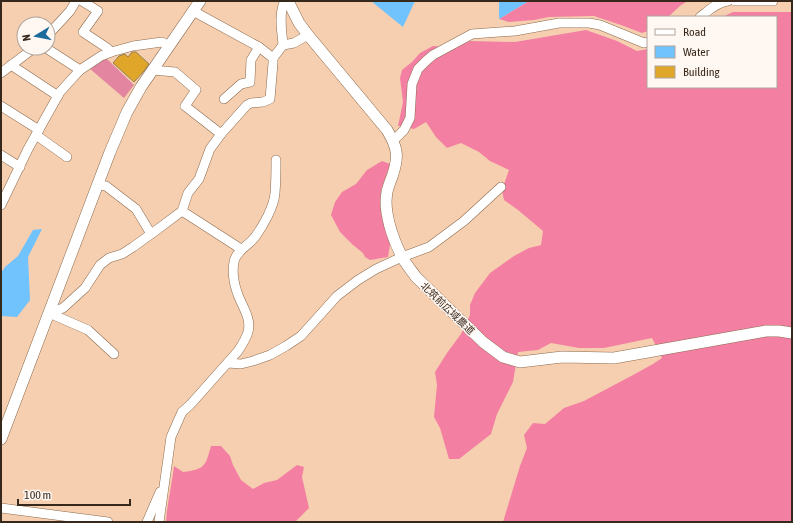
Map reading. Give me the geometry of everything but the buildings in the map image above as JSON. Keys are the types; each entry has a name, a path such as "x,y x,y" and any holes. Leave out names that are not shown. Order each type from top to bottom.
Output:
{"street":[{"path":"56,26 70,11 76,1"},
{"path":"82,1 98,11 83,32 111,52"},
{"path":"1,439 127,112 152,70 200,1"},
{"path":"283,45 281,11 283,5 288,1"},
{"name":"北筑前広域農道","path":"288,1 299,23 387,130 393,141 396,148 397,160 387,192 386,203 393,238 408,267 416,277 483,342 503,357 520,362 562,357 614,358 766,331 792,333"},
{"path":"701,16 716,5 728,1"},
{"path":"735,1 773,1"},
{"path":"193,11 259,47 273,58"},
{"path":"393,141 404,130 410,118 412,84 418,69 433,55 472,34 515,31 574,22 600,25 644,43 647,42"},
{"path":"49,313 63,308 85,288 100,265 109,258 122,254 133,247 182,211 188,192 199,179 210,150 221,134 247,105 270,99 273,58 283,45 294,43 308,35"},
{"path":"1,205 60,92 80,70 101,56 133,46 162,42 169,46"},
{"path":"224,99 241,84 250,82 251,60 259,47"},
{"path":"56,54 80,70"},
{"path":"1,73 23,56"},
{"path":"11,65 58,96"},
{"path":"152,70 175,72 196,90 185,106 221,134"},
{"path":"1,106 38,133 67,157"},
{"path":"1,155 20,167"},
{"path":"159,522 171,437 182,412 228,363 241,347 248,332 248,319 237,293 233,275 234,261 241,249 250,243 255,237 272,207 275,194 276,160"},
{"path":"98,185 106,186 136,209 151,234"},
{"path":"228,363 241,364 254,361 270,355 286,346 301,336 337,296 358,280 376,269 429,247 464,220 501,187"},
{"path":"182,211 241,249"},
{"path":"49,313 88,330 114,354"},
{"path":"147,522 166,480"},
{"path":"1,508 108,522"}],"shaded area":[{"path":"529,1 688,1 681,5 669,16 647,16 647,31 642,33 594,16 549,17 509,22 499,19"},
{"path":"733,12 792,12 792,522 503,522 527,448 524,435 533,423 545,424 564,408 584,401 662,358 652,338 604,348 579,348 551,343 538,350 518,352 513,382 497,414 491,434 459,459 449,459 440,428 434,417 437,385 435,372 461,334 470,315 470,305 475,293 490,273 514,256 529,248 541,245 543,231 504,200 502,190 509,170 490,161 479,152 461,143 447,148 436,137 426,122 414,129 398,126 403,102 400,78 402,70 420,53 433,46 454,48 470,41 515,42 586,30 617,41 637,51 647,49 647,88 777,88 777,16 724,16"},
{"path":"106,58 134,85 124,98 89,68 95,62"},
{"path":"382,161 390,164 381,190 380,206 390,245 388,257 370,260 365,257 363,253 340,232 331,215 335,202 342,192 356,184 367,170"},
{"path":"211,446 221,446 230,456 241,480 253,489 264,483 277,480 297,465 304,467 302,477 309,508 295,522 166,522 174,466 183,472 200,468 205,463"}],"water":[{"path":"371,1 415,1 403,27"},
{"path":"499,1 529,1 499,19"},
{"path":"42,229 28,257 30,300 17,317 1,316 1,273 5,267 18,256 33,230"}]}
